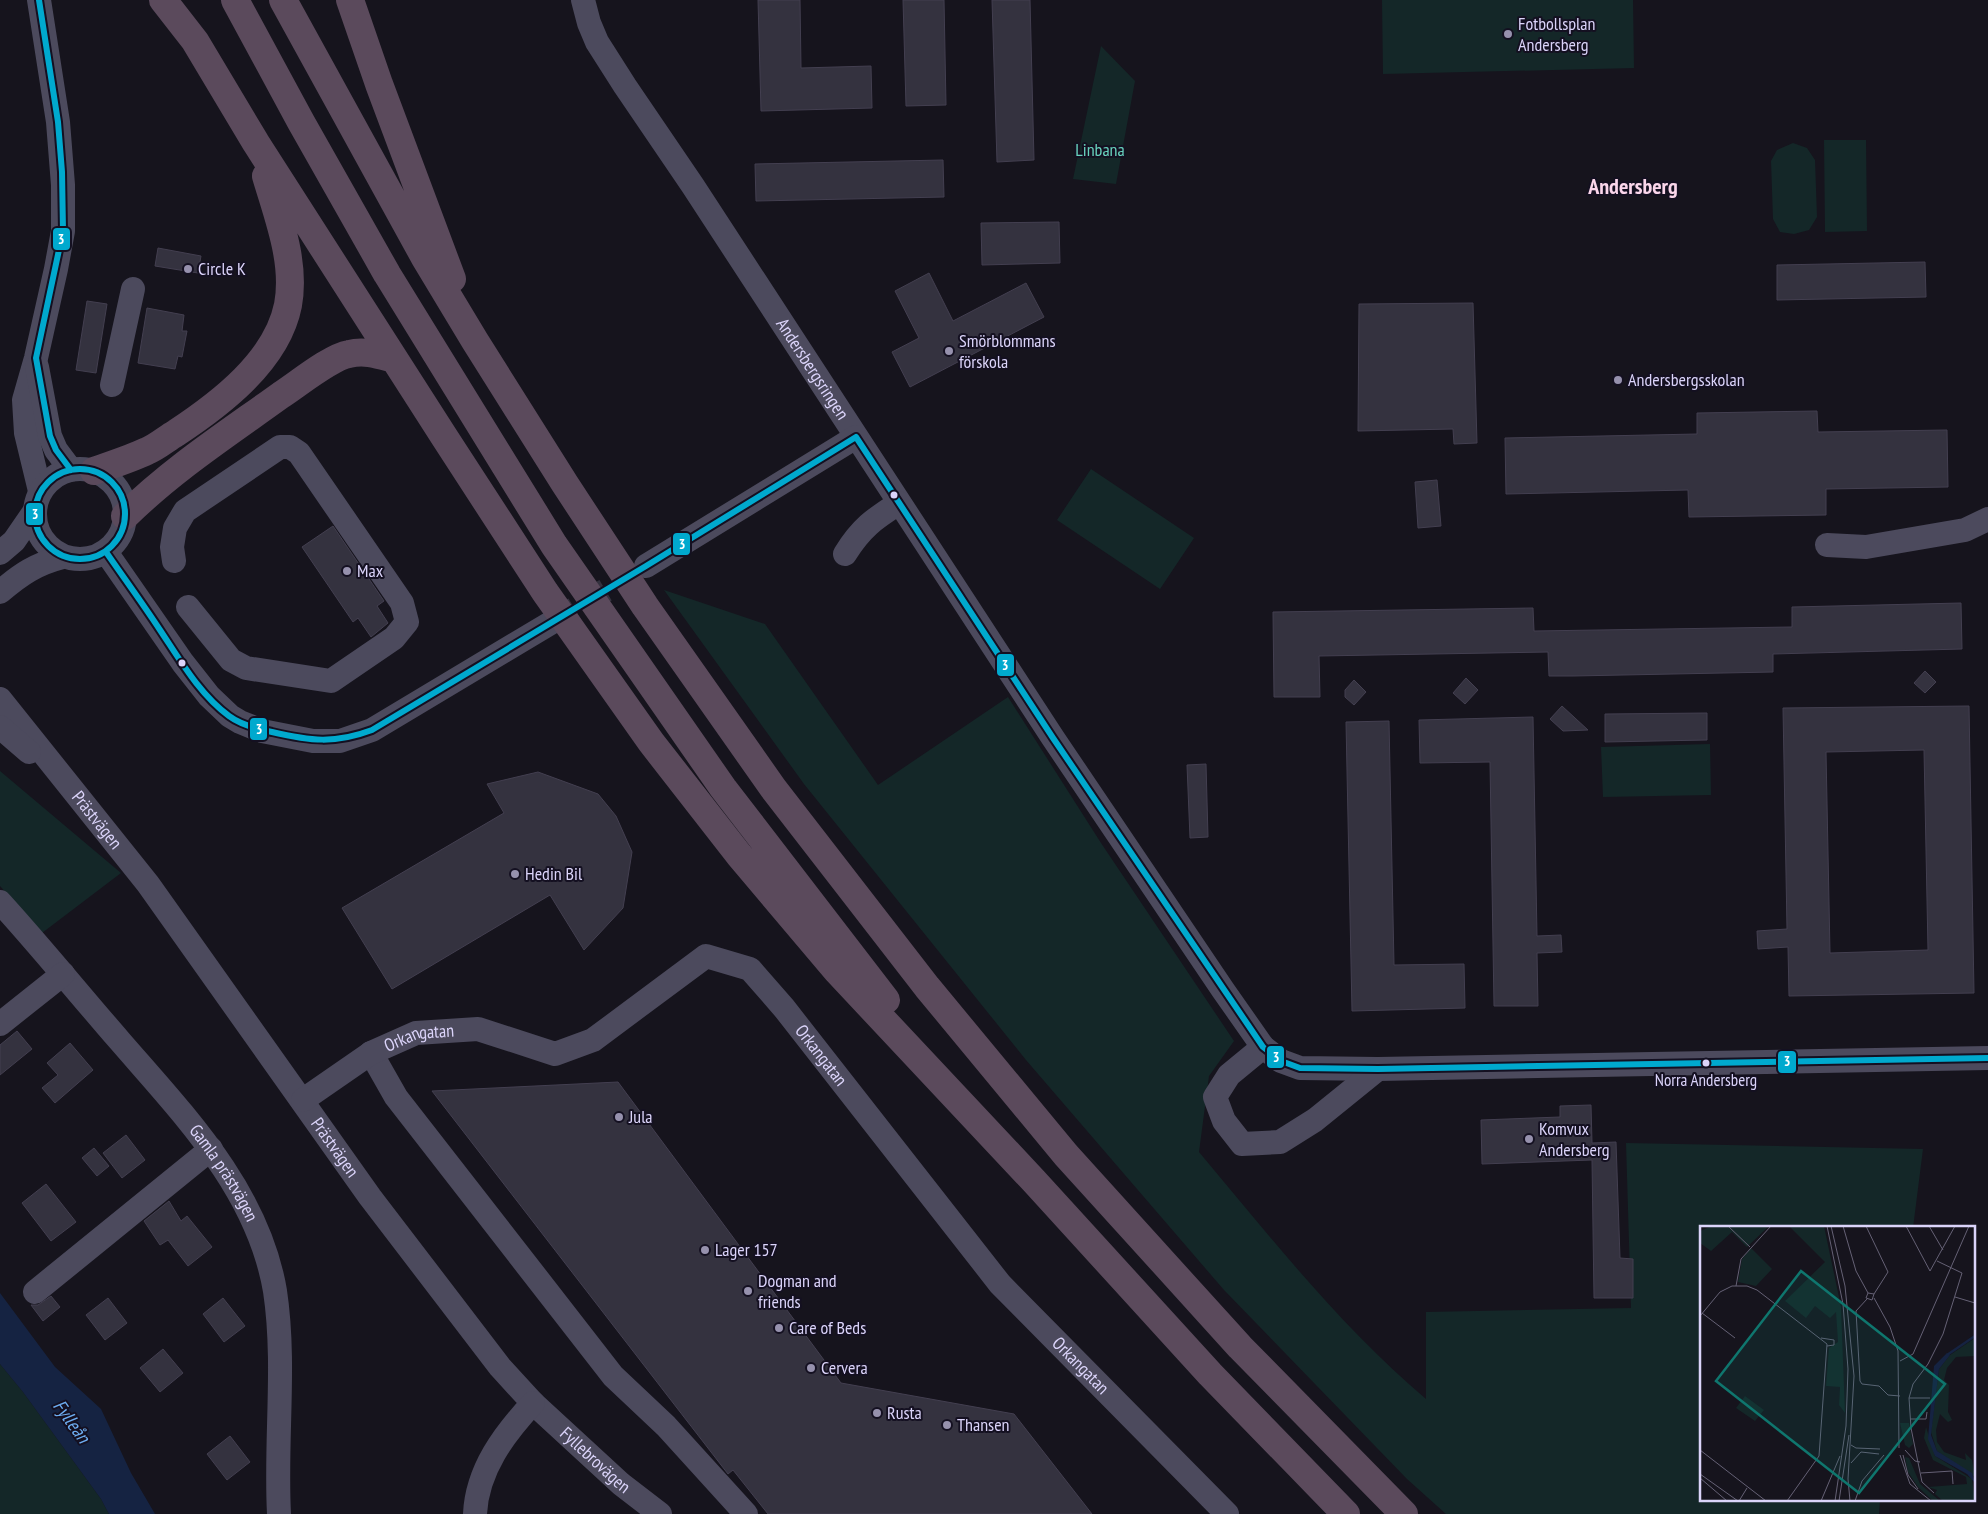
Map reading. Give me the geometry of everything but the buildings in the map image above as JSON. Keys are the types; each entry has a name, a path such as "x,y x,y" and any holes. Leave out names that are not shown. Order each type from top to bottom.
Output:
{"highway":[{"path":"163,0 195,41 256,143 394,359 573,632 651,742 733,848 837,971 1034,1181 1210,1374 1346,1514"},
{"path":"235,0 387,274 554,545 723,788 897,1015 1034,1181"},
{"path":"283,0 425,258 475,341 645,606 773,788 927,987 1066,1155 1227,1333 1404,1514"},
{"path":"350,0 379,84 475,341"},
{"path":"82,470 148,451 194,421 236,388 261,361 280,329 288,305 289,281 284,236 256,143"},
{"path":"125,516 154,488 183,465 334,360 348,354 361,352 394,359"}],"street":[{"path":"25,0 41,9 58,122 62,172 62,231 36,358 24,400 26,433 37,502 36,526 42,539 51,550 63,557 77,560 92,559 106,552 116,543 123,530 124,505 120,493 114,484 104,476 82,470 56,450 50,436 36,358"},
{"name":"Andersbergsringen","path":"583,0 589,23 597,42 1053,738 1263,1047 1281,1061 1300,1068 1378,1069 1988,1058"},
{"path":"112,385 134,289"},
{"path":"646,566 856,437"},
{"path":"174,561 172,547 175,528 185,511 280,447 290,447 299,453 402,603 406,622 394,638 331,681 246,668 231,660 188,607"},
{"path":"0,553 14,541 54,478 82,470"},
{"path":"845,554 857,535 871,522 899,502"},
{"path":"1827,545 1866,547 1965,530 1988,519"},
{"path":"106,552 159,629 209,696 230,716 240,722 262,731 293,738 340,741 372,730 554,621"},
{"path":"0,592 19,576 42,563 63,557"},
{"name":"Prästvägen","path":"0,699 148,884 393,1228 500,1367 533,1403"},
{"name":"Prästvägen","path":"0,727 67,784"},
{"name":"Gamla prästvägen","path":"0,902 212,1149 242,1199 265,1248 275,1291 280,1357 277,1480 279,1514"},
{"name":"Orkangatan","path":"303,1100 371,1053 416,1032 478,1029 554,1054 593,1040 706,956 750,969 784,1008 1000,1284 1228,1514"},
{"path":"0,1024 63,974"},
{"path":"1263,1047 1229,1075 1215,1097 1224,1121 1242,1144 1280,1142 1315,1120 1378,1069"},
{"path":"371,1053 396,1096 613,1376 666,1426 746,1514"},
{"path":"35,1292 212,1149"},
{"path":"475,1514 480,1486 490,1459 504,1437 533,1403"},
{"name":"Fyllebrovägen","path":"533,1403 621,1484 660,1514"}],"green space":[{"name":"Fotbollsplan Andersberg","path":"1382,0 1633,0 1634,68 1383,74"},
{"name":"Linbana","path":"1101,46 1135,81 1116,184 1073,179"},
{"path":"1824,140 1866,140 1867,231 1825,232"},
{"path":"1793,143 1807,148 1815,160 1817,217 1809,230 1794,234 1780,232 1773,219 1771,161 1777,150"},
{"path":"1091,469 1194,538 1160,589 1057,520"},
{"path":"664,590 765,624 878,785 1008,697 1101,843 1234,1041 1209,1076 1199,1152 1280,1249 1336,1312 1426,1399 1426,1312 1631,1308 1626,1143 1923,1149 1913,1226 1700,1226 1700,1502 1880,1502 1879,1514 1446,1514 1407,1479 1224,1290 1026,1060 804,784"},
{"path":"1710,744 1711,795 1603,797 1601,747"},
{"path":"0,771 121,873 42,933 0,886"},
{"path":"0,1364 23,1392 101,1499 109,1514 0,1514"}],"water":[{"name":"Fylleån","path":"0,1293 55,1367 101,1409 131,1473 155,1514 109,1514 101,1499 23,1392 0,1364"}],"tunnel":[{"path":"554,621 643,568"}],"transit line":[{"name":"3","path":"39,0 58,122 62,172 63,231 36,358 50,436 56,450 71,470"},
{"name":"3","path":"106,552 191,676 219,708 239,722 255,728 311,739 334,739 372,730 646,566 856,437 1053,738 1263,1047 1281,1061 1300,1068 1378,1069 1988,1058"},
{"name":"3","path":"80,469 97,472 112,482 122,497 125,514 122,531 112,546 97,556 80,559 63,556 48,546 38,531 35,514 38,497 48,482 63,472 80,469"}],"place":[{"name":"Fotbollsplan Andersberg","path":"1508,34"},
{"name":"Circle K","path":"188,269"},
{"name":"Smörblommans förskola","path":"949,351"},
{"name":"Andersbergsskolan","path":"1618,380"},
{"name":"Max","path":"347,571"},
{"name":"Hedin Bil","path":"515,874"},
{"name":"Norra Andersberg","path":"1706,1063"},
{"name":"Jula","path":"619,1117"},
{"name":"Komvux Andersberg","path":"1529,1139"},
{"name":"Lager 157","path":"705,1250"},
{"name":"Dogman and friends","path":"748,1291"},
{"name":"Care of Beds","path":"779,1328"},
{"name":"Cervera","path":"811,1368"},
{"name":"Rusta","path":"877,1413"},
{"name":"Thansen","path":"947,1425"}],"district":[{"name":"Andersberg","path":"1633,186"}]}
